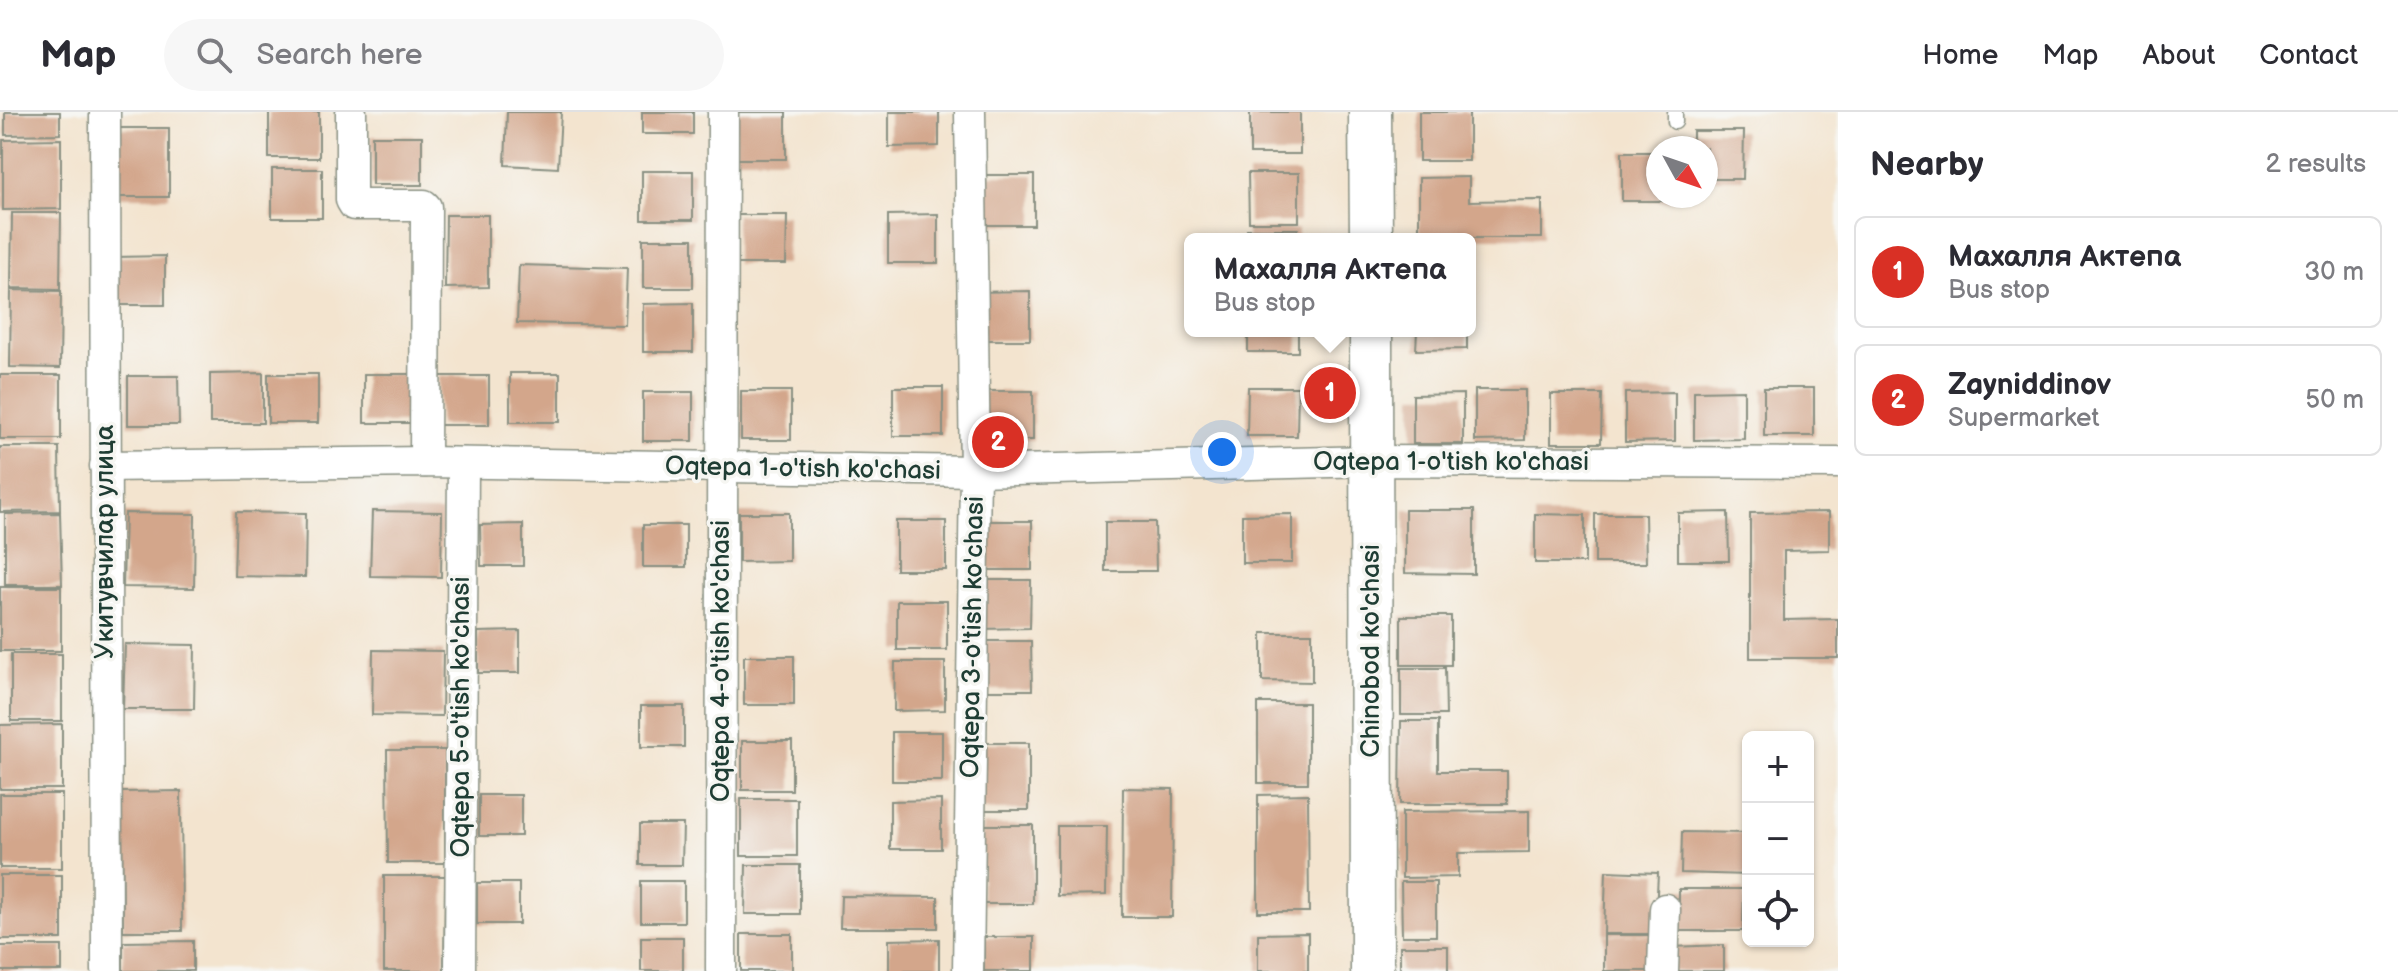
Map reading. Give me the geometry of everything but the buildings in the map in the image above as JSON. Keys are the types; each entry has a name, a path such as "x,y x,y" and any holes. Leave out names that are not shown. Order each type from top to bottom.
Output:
{"street":[{"name":"Укитувчилар улица","path":"105,112 107,971"},
{"path":"351,112 351,200 354,205 426,207 425,462"},
{"name":"Oqtepa 4-o'tish ko'chasi","path":"721,971 723,112"},
{"name":"Oqtepa 3-o'tish ko'chasi","path":"968,971 975,471 970,112"},
{"path":"1370,112 1371,233"},
{"name":"Chinobod ko'chasi","path":"1371,337 1372,971"},
{"name":"Oqtepa 1-o'tish ko'chasi","path":"105,466 425,462 975,471 1371,461 1838,463"},
{"name":"Oqtepa 5-o'tish ko'chasi","path":"460,971 463,463"},
{"path":"1663,971 1665,909"}],"place":[{"name":"Махалля Актепа","path":"1330,393"},
{"name":"Zayniddinov","path":"998,442"}]}
